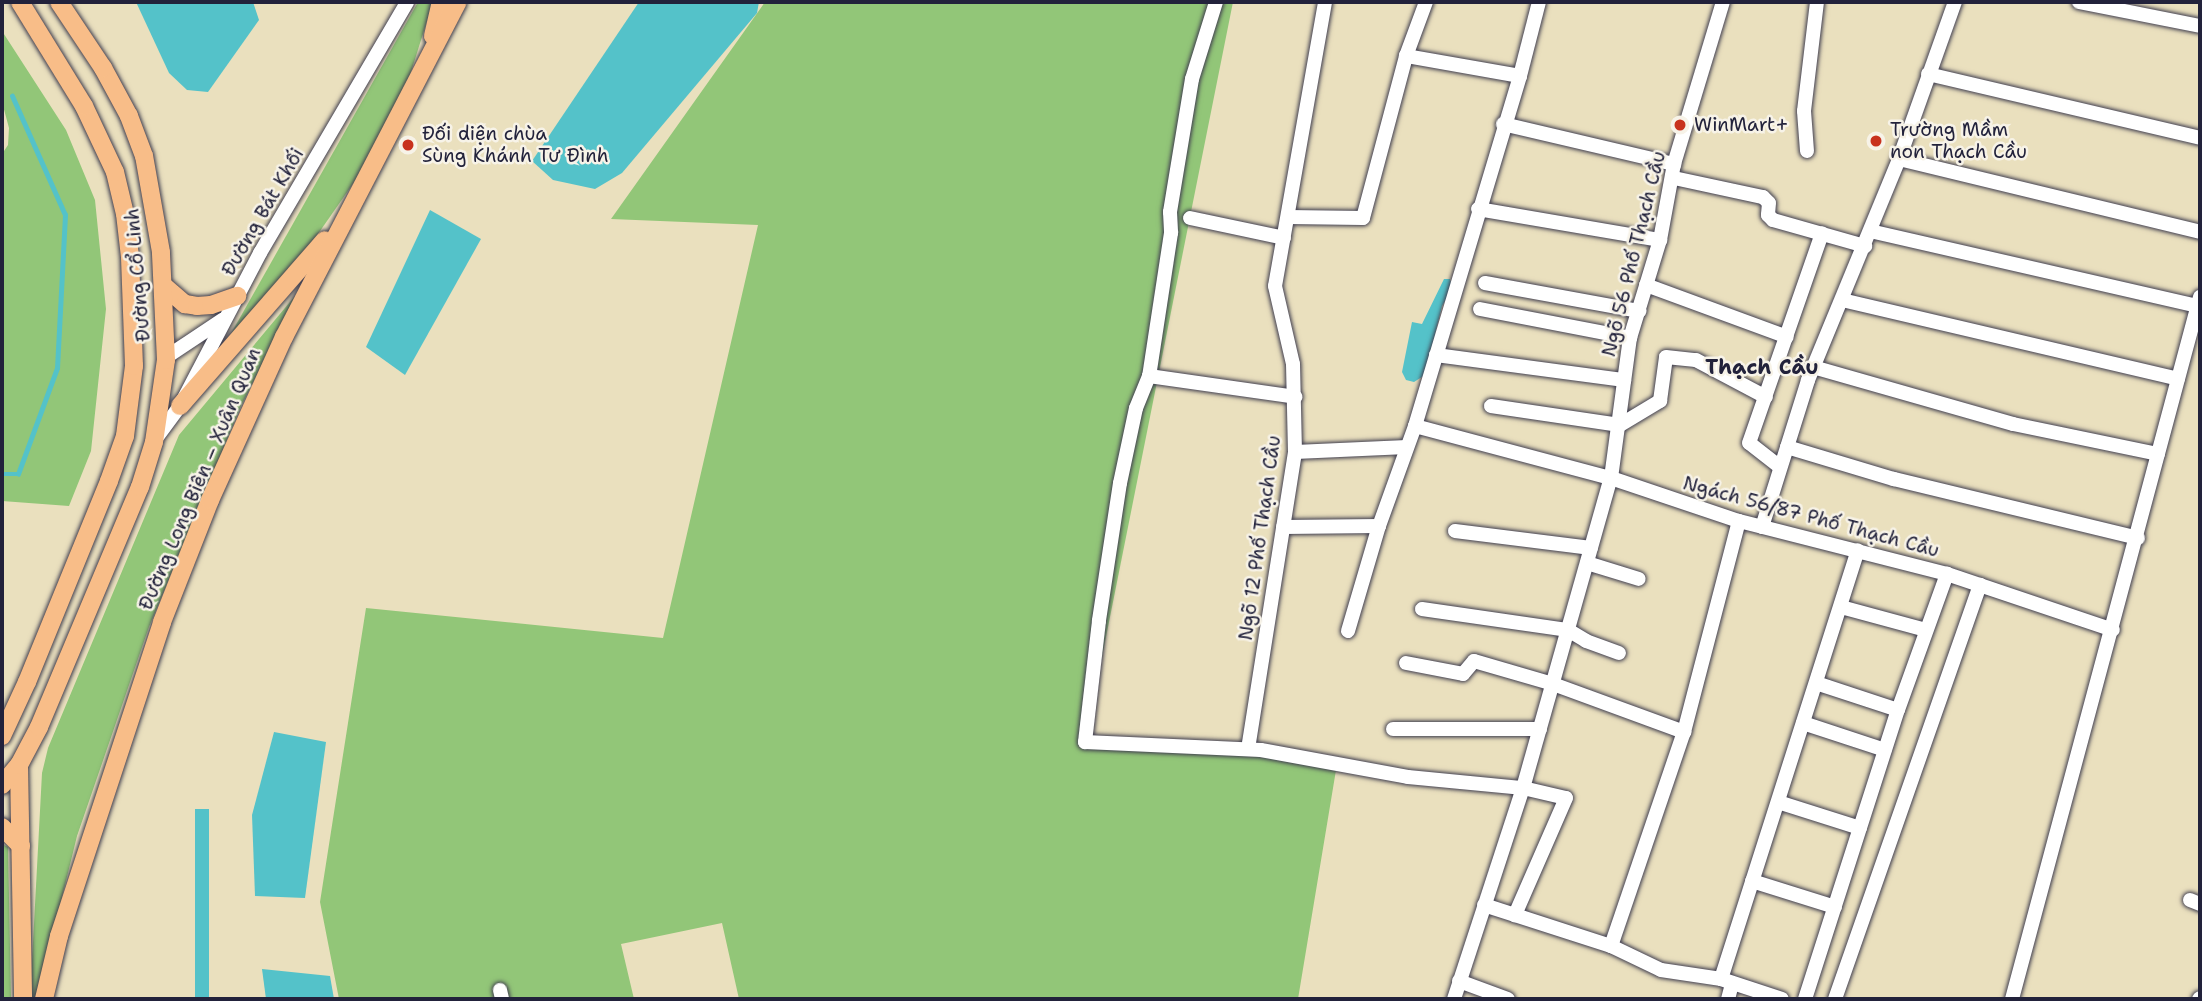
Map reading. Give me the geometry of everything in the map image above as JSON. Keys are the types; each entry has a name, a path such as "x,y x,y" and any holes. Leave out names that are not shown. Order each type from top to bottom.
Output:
{"main road":[{"name":"Đường Cổ Linh","path":"2,736 27,682 109,481 125,436 134,366 129,246 115,172 84,106 20,2"},
{"name":"Đường Cổ Linh","path":"2,785 19,765 57,686 130,512 154,442 165,358 164,286 144,156 129,116 103,68 59,2"},
{"path":"427,64 441,2"},
{"name":"Đường Long Biên – Xuân Quan","path":"44,999 59,936 162,622 210,500 284,337 458,2"},
{"path":"180,406 342,221"},
{"path":"164,286 185,304 197,306 237,296"},
{"path":"19,765 23,999"},
{"path":"2,827 21,846"}],"street":[{"name":"Đường Bát Khối","path":"154,442 180,406 237,296 407,2"},
{"path":"1216,2 1192,79 1170,212 1171,233 1149,376 1136,408 1120,483 1097,633 1085,742 1248,749 1408,777 1523,789 1566,797 1515,915"},
{"name":"Ngõ 12 Phố Thạch Cầu","path":"1248,749 1295,452 1296,397 1285,319 1275,286 1325,2"},
{"path":"1288,216 1363,218 1406,57 1426,2"},
{"path":"1348,631 1379,526 1415,426 1503,124 1520,76 1539,2"},
{"name":"Ngõ 56 Phố Thạch Cầu","path":"1454,999 1523,789 1611,478 1630,338 1660,240 1674,171 1723,2"},
{"path":"1807,151 1804,111 1817,2"},
{"path":"1762,527 1814,367 1899,159 1955,2"},
{"path":"2079,2 2128,7 2200,26"},
{"path":"1406,57 1520,76"},
{"path":"1928,74 2200,138"},
{"path":"1503,124 1763,197 1769,202 1768,215 1773,220 1865,246"},
{"path":"1899,159 2200,232"},
{"path":"1478,209 1660,240"},
{"path":"1190,218 1284,239"},
{"path":"1870,232 2199,301 2138,538 2012,999"},
{"path":"1780,467 1749,443 1822,233"},
{"path":"1485,283 1639,311"},
{"path":"1646,285 1787,337"},
{"path":"1842,300 2178,379"},
{"path":"1480,309 1630,338"},
{"path":"165,358 225,318"},
{"path":"1436,355 1624,380"},
{"path":"1490,406 1620,425 1660,401 1666,357 1696,360 1766,397"},
{"path":"1814,367 2013,424 2158,454"},
{"path":"1149,376 1296,397"},
{"name":"Ngách 56/87 Phố Thạch Cầu","path":"1415,426 1611,478 1739,521 1947,574 2113,629"},
{"path":"1295,452 1407,447"},
{"path":"1787,447 1894,479 2138,538"},
{"path":"1611,946 1684,732 1739,521"},
{"path":"1283,527 1379,526"},
{"path":"1455,531 1591,548"},
{"path":"1728,999 1726,982 1752,881 1858,550"},
{"path":"1587,563 1639,579"},
{"path":"1805,999 1898,710 1947,574"},
{"path":"1835,999 1980,585"},
{"path":"1841,607 1926,630"},
{"path":"1422,608 1568,630 1586,641 1619,653"},
{"path":"1406,663 1463,674 1474,661 1553,684 1684,732"},
{"path":"1816,682 1898,710"},
{"path":"1803,723 1885,750"},
{"path":"1393,729 1540,729"},
{"path":"1778,802 1860,828"},
{"path":"1752,881 1835,907"},
{"path":"1484,905 1611,946 1661,970 1726,982 1782,999"},
{"path":"1459,981 1507,999"}],"green space":[{"path":"418,2 433,2 410,75 357,178 304,254 224,346"},
{"path":"765,2 1233,2 1085,742 1337,764 1298,999 739,999 722,923 621,944 634,999 339,999 320,902 366,608 663,638 758,225 611,219"},
{"path":"2,31 66,130 95,200 106,309 91,451 69,506 2,501 2,154 8,145 9,128 2,102"},
{"path":"300,290 241,406 149,627 77,836 37,999 30,999 42,773 48,748 179,435"},
{"path":"2,844 8,847 11,999 2,999"}],"water":[{"path":"136,2 253,2 259,20 208,92 187,90 169,73"},
{"path":"639,2 759,2 757,13 622,173 595,189 553,180 532,161"},
{"path":"430,210 481,239 405,375 366,347"},
{"path":"1444,279 1450,279 1452,289 1442,306 1425,375 1414,382 1406,380 1402,372 1412,322 1422,324"},
{"path":"274,732 326,742 305,898 255,896 252,815"},
{"path":"195,809 209,809 209,999 195,999"},
{"path":"262,969 330,976 334,999 266,999"}],"waterway":[{"path":"2,474 18,474 57,368 65,215 12,96"}],"place":[{"name":"WinMart+","path":"1680,125"},
{"name":"Trường Mầm non Thạch Cầu","path":"1876,141"},
{"name":"Đối diện chùa Sùng Khánh Tư Đình","path":"408,145"}],"district":[{"name":"Thạch Cầu","path":"1762,367"}]}
